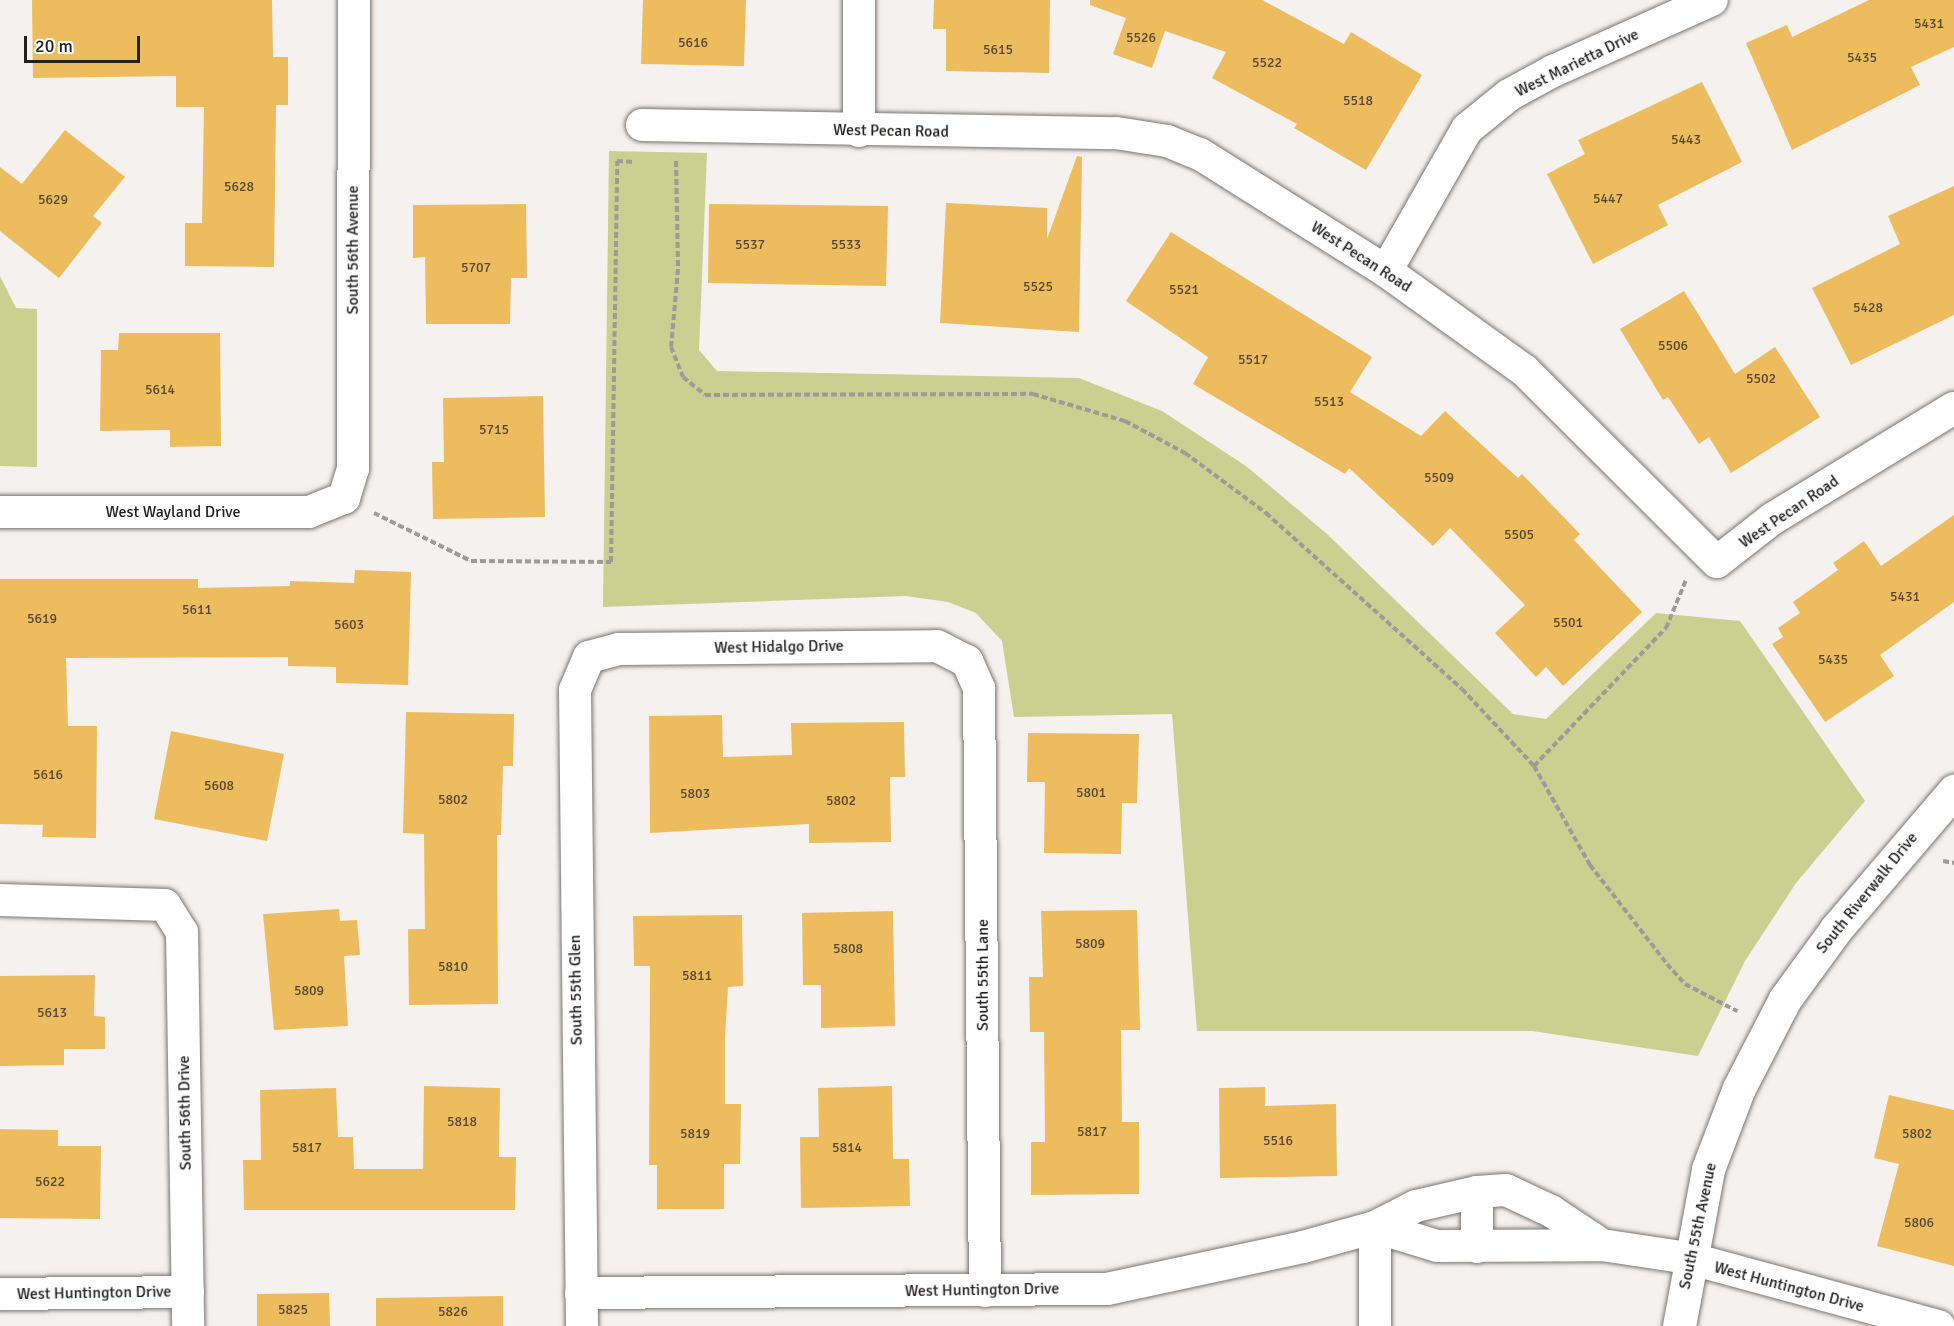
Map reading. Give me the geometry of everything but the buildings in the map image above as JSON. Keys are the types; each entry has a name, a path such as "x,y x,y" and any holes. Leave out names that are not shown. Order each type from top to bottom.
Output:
{"street":[{"name":"South 56th Avenue","path":"344,498 353,469 354,0"},
{"path":"859,0 859,131"},
{"name":"West Marietta Drive","path":"1386,271 1467,129 1509,95 1553,71 1712,0"},
{"name":"West Pecan Road","path":"642,125 859,131 1116,133 1167,141 1200,154 1386,271 1524,370 1717,562 1772,519 1954,408"},
{"name":"West Wayland Drive","path":"0,512 309,512 344,498"},
{"name":"West Hidalgo Drive","path":"589,657 619,649 937,646 967,661"},
{"name":"South 55th Glen","path":"582,1326 575,690 589,657"},
{"name":"South 55th Lane","path":"967,661 979,688 985,1291"},
{"name":"South Riverwalk Drive","path":"1785,999 1886,865 1954,791"},
{"name":"South 56th Drive","path":"0,900 165,905 182,932 188,1326"},
{"name":"South 55th Avenue","path":"1679,1326 1688,1258 1708,1169 1739,1088 1785,999"},
{"name":"West Huntington Drive","path":"581,1293 985,1291 1118,1287 1192,1275 1375,1227 1416,1206 1477,1192 1506,1190 1551,1211 1602,1245"},
{"path":"1477,1192 1477,1247"},
{"path":"1375,1227 1376,1326"},
{"name":"West Huntington Drive","path":"1375,1227 1437,1246 1602,1245 1688,1258 1939,1326"},
{"name":"West Huntington Drive","path":"0,1294 188,1292"}],"path":[{"path":"676,126 678,269 671,347 683,377 705,395 1033,394 1125,421 1185,453 1266,513 1462,689 1534,766 1590,865 1685,984 1769,1029"},
{"path":"344,498 471,561 611,562 617,162 640,162"},
{"path":"664,162 676,162"},
{"path":"1534,766 1666,628 1699,544"}],"green space":[{"path":"609,151 707,153 699,350 717,371 1079,378 1162,411 1246,466 1327,534 1513,714 1546,719 1656,613 1740,621 1865,801 1796,883 1745,961 1698,1056 1532,1031 1197,1031 1172,714 1014,717 1002,641 976,613 948,602 906,596 603,607"},
{"path":"0,276 16,308 37,309 37,467 0,466"}]}
